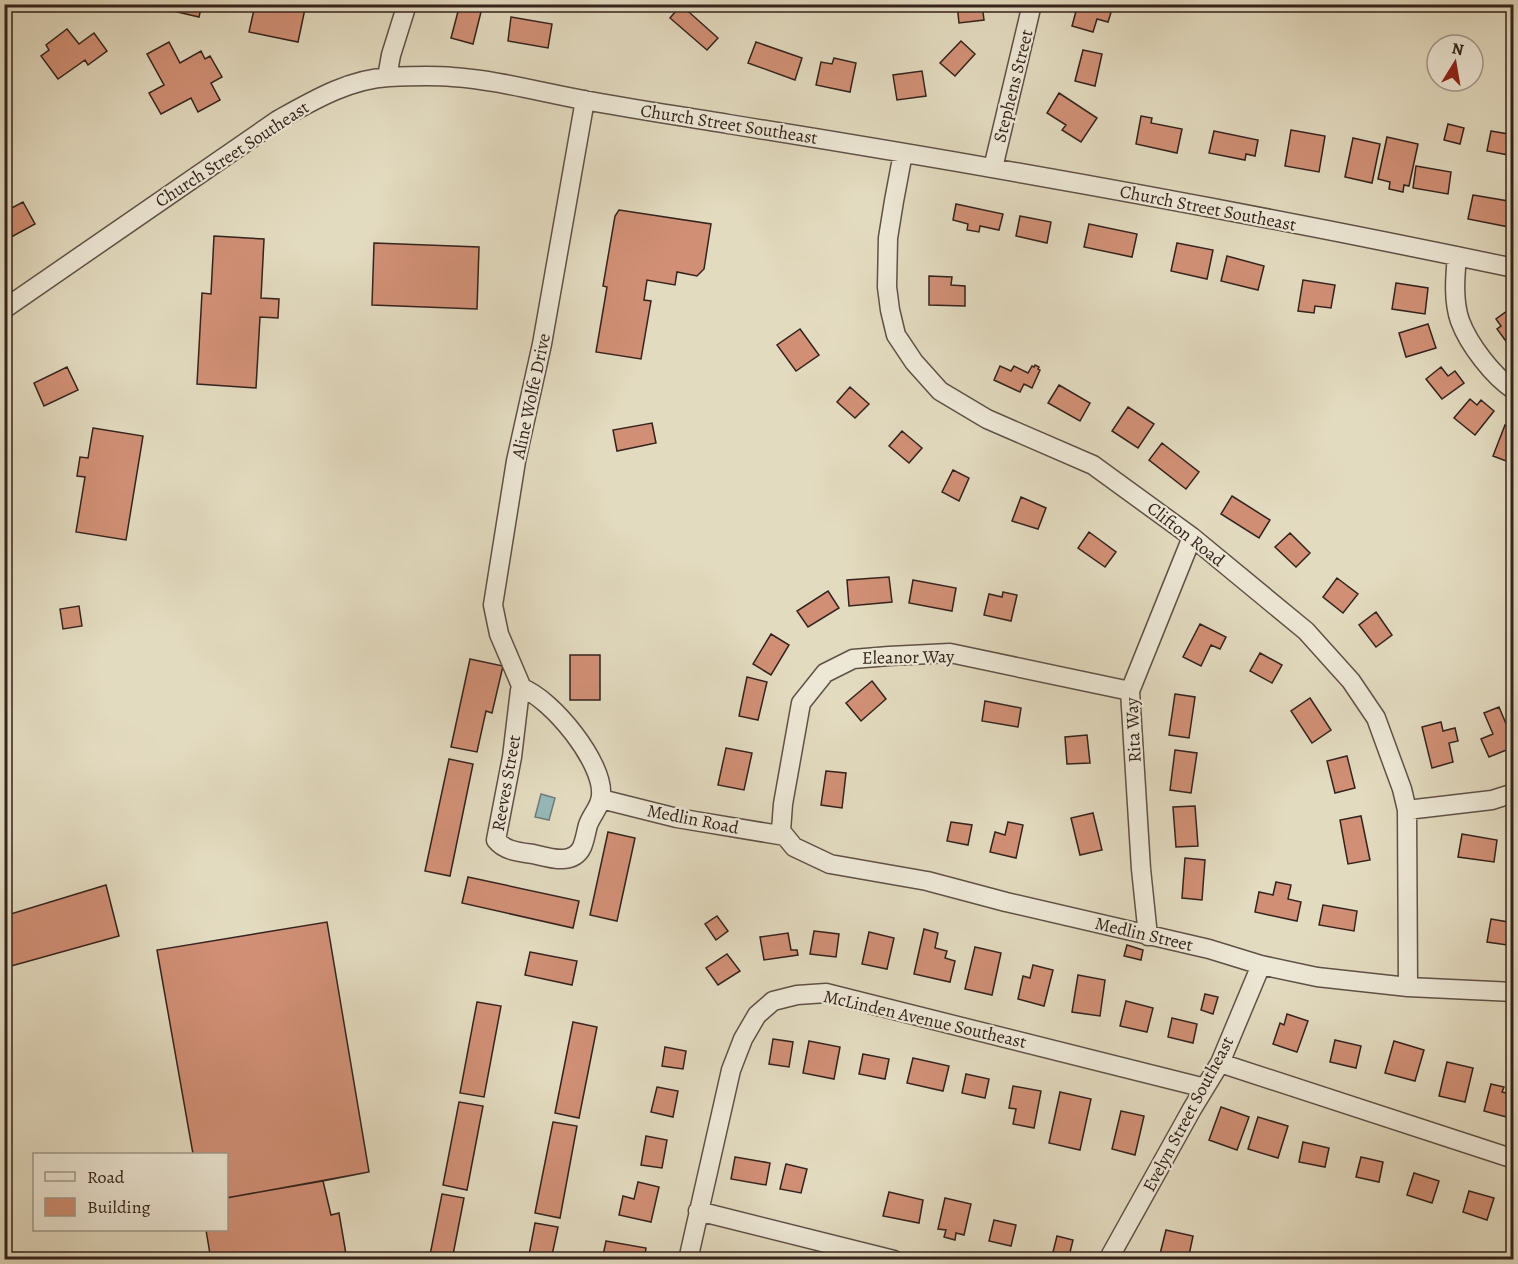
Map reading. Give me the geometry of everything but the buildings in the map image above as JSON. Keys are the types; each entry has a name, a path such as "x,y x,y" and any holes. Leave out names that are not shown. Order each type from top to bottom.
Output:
{"street":[{"path":"387,77 391,55 407,4"},
{"name":"Stephens Street","path":"993,168 1032,4"},
{"name":"Church Street Southeast","path":"4,309 278,120 342,88 365,80 387,77 452,77 495,82 585,100 1184,202 1514,268"},
{"name":"Aline Wolfe Drive","path":"522,688 499,634 493,605 516,461 537,372 585,100"},
{"name":"Clifton Road","path":"903,153 888,238 887,287 896,335 914,362 940,391 987,419 1093,465 1192,537 1306,631 1351,681 1376,718 1407,810 1408,987"},
{"path":"1457,256 1456,297 1460,320 1468,337 1487,365 1514,390"},
{"name":"Rita Way","path":"1148,936 1141,869 1130,690 1192,537"},
{"name":"Eleanor Way","path":"785,836 782,831 783,804 801,703 825,673 853,659 950,653 1130,690"},
{"path":"522,688 539,698 581,742 596,770 602,788 601,799"},
{"name":"Reeves Street","path":"522,688 496,840 501,846 510,850 554,858 572,858 577,856 581,849 591,818 601,799"},
{"path":"1407,810 1492,800 1514,794"},
{"name":"Medlin Road","path":"601,799 676,818 785,836"},
{"name":"Medlin Street","path":"785,836 794,847 830,864 927,881 1017,905 1209,949 1261,965 1317,976 1408,987 1514,992"},
{"name":"Evelyn Street Southeast","path":"1108,1260 1220,1063 1261,965"},
{"name":"McLinden Avenue Southeast","path":"688,1260 731,1070 742,1039 757,1015 773,1001 797,995 826,993 1205,1088"},
{"path":"1220,1063 1514,1159"},
{"path":"698,1211 894,1260"}],"water":[{"path":"541,794 555,798 549,820 535,817"}],"waterway":[{"path":"4,10 11,4"}]}
